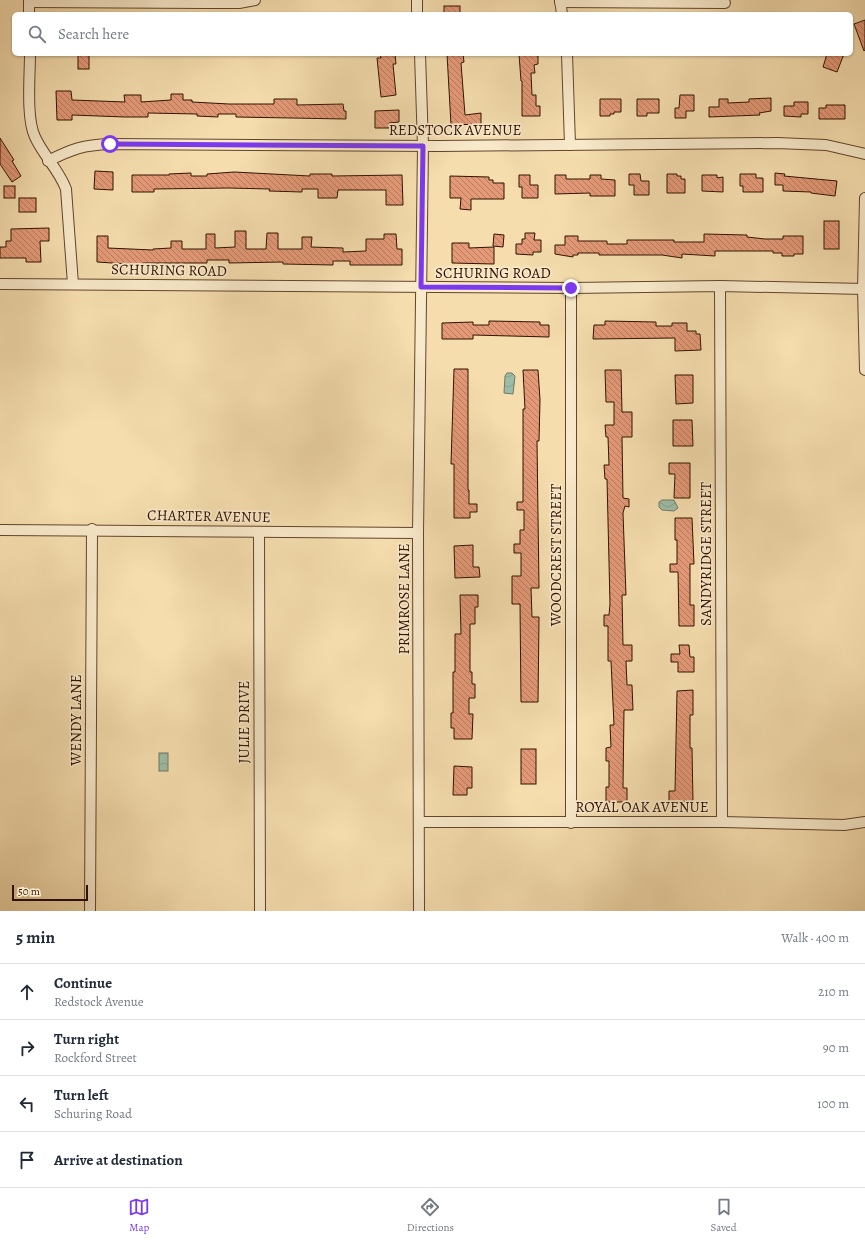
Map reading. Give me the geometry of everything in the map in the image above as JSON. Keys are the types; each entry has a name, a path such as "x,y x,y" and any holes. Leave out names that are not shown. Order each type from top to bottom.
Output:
{"street":[{"path":"30,12 29,1 239,3 255,0"},
{"path":"417,0 417,12"},
{"path":"562,12 560,1 725,3"},
{"path":"30,56 31,127 48,161 63,180 66,189 73,284"},
{"name":"PRIMROSE LANE","path":"419,911 418,533 423,146 420,56"},
{"path":"567,56 570,145"},
{"name":"REDSTOCK AVENUE","path":"48,161 75,148 88,145 110,144 423,146 777,143 826,145 865,154"},
{"path":"865,198 865,370"},
{"name":"SCHURING ROAD","path":"0,284 571,288 720,286 864,289"},
{"name":"SANDYRIDGE STREET","path":"720,286 722,822"},
{"name":"WOODCREST STREET","path":"571,288 571,823"},
{"name":"CHARTER AVENUE","path":"0,530 92,529 418,533"},
{"name":"WENDY LANE","path":"90,911 92,529"},
{"name":"JULIE DRIVE","path":"259,532 260,911"},
{"name":"ROYAL OAK AVENUE","path":"419,822 722,822 844,825 865,822"}],"water":[{"path":"507,373 512,373 515,376 513,394 504,393 505,376"},
{"path":"662,500 674,500 678,508 674,511 662,510 659,507 659,502"},
{"path":"159,753 168,753 168,771 159,771"}],"building":[{"path":"444,6 460,6 460,12 444,12"},
{"path":"865,20 865,50 864,51 854,24"},
{"path":"78,56 89,56 89,69 78,69"},
{"path":"380,56 395,56 396,64 393,64 396,95 381,97 377,58 381,58"},
{"path":"447,56 463,56 464,62 461,63 465,115 481,113 481,124 451,125"},
{"path":"519,56 538,56 538,64 534,65 535,73 531,73 532,95 536,95 536,106 540,106 540,116 522,116"},
{"path":"826,56 843,56 837,72 823,67"},
{"path":"56,91 71,91 72,100 125,102 124,95 141,95 141,102 171,100 171,94 183,94 183,100 192,100 192,102 229,104 274,104 274,99 297,99 297,105 343,104 344,111 346,111 346,119 236,117 236,114 218,114 218,117 197,116 197,114 148,113 148,117 72,115 72,120 57,120"},
{"path":"680,95 694,95 694,111 686,111 686,118 675,118 675,108 679,108"},
{"path":"771,98 771,111 759,113 760,115 709,117 709,107 719,107 719,99 728,99 728,103 749,102 749,99"},
{"path":"600,99 621,99 621,112 614,112 614,114 610,114 610,116 600,116"},
{"path":"637,99 659,99 659,113 647,113 647,116 637,116"},
{"path":"794,102 808,102 808,114 801,114 801,117 784,116 784,106 794,106"},
{"path":"826,105 845,105 845,119 819,119 819,108 826,108"},
{"path":"399,110 399,122 389,123 389,128 375,128 375,111"},
{"path":"0,138 14,160 12,161 21,176 12,182 0,164"},
{"path":"95,171 113,172 113,190 94,189"},
{"path":"234,172 310,176 310,174 332,174 332,176 402,175 403,205 386,205 386,190 338,190 337,198 318,198 318,189 302,189 302,192 269,191 270,189 228,188 154,189 154,192 132,192 132,175 169,175 191,173 191,176 207,176 207,174"},
{"path":"775,173 785,174 784,176 837,181 835,196 811,192 783,191 783,185 775,185"},
{"path":"629,174 640,174 641,181 649,181 649,195 634,195 634,185 629,185"},
{"path":"667,174 677,174 677,176 681,176 681,179 685,179 685,193 667,193"},
{"path":"740,174 756,174 756,178 763,178 763,192 743,192 743,186 740,186"},
{"path":"519,175 530,175 530,185 538,185 538,198 522,198 522,187 519,187"},
{"path":"555,175 566,175 566,179 590,179 590,175 601,175 601,179 615,180 615,196 590,196 590,193 555,194"},
{"path":"702,175 717,175 717,178 723,177 723,192 702,191"},
{"path":"450,176 489,177 489,180 493,180 493,183 504,183 504,199 471,199 471,210 460,209 461,198 450,198"},
{"path":"4,186 15,186 15,198 4,198"},
{"path":"19,198 36,198 36,212 19,212"},
{"path":"824,221 839,221 839,249 824,249"},
{"path":"49,228 49,241 40,241 41,262 26,262 26,258 0,258 0,247 6,247 6,241 11,241 11,229"},
{"path":"235,231 246,231 246,249 266,249 267,233 278,233 278,249 302,249 302,237 312,237 311,247 343,248 343,252 366,251 366,239 384,239 384,234 396,234 397,249 402,249 402,265 350,265 350,261 333,261 333,265 283,264 283,262 229,263 229,260 207,260 207,263 143,263 142,265 97,262 97,236 108,236 108,248 153,250 171,248 171,241 182,241 182,249 206,249 206,234 215,234 215,248 235,247"},
{"path":"525,233 535,233 534,240 541,240 541,252 533,252 533,255 516,254 516,244 522,244 522,239 525,239"},
{"path":"494,234 504,235 503,247 493,246"},
{"path":"704,234 747,235 747,237 765,239 783,239 783,236 803,236 803,254 782,256 782,253 773,253 773,251 715,251 715,256 682,254 682,258 662,255 599,255 599,253 578,253 578,255 573,255 573,257 555,254 555,245 565,245 565,236 578,236 578,241 607,241 607,244 627,244 627,240 674,240 674,242 704,242"},
{"path":"452,243 469,243 469,248 494,247 494,264 452,263"},
{"path":"489,321 540,322 540,325 549,325 549,337 473,335 473,339 442,339 442,323 473,322 473,325 489,325"},
{"path":"605,321 656,322 656,326 672,326 672,323 687,323 687,331 696,331 696,334 700,334 701,350 675,351 675,338 593,339 594,325 605,325"},
{"path":"454,369 468,369 468,490 469,504 477,504 477,512 470,512 470,518 454,518 454,464 451,464"},
{"path":"523,370 538,370 540,400 539,441 537,441 539,588 531,588 532,617 539,617 538,702 521,702 520,604 512,604 512,576 521,576 521,553 514,553 514,544 520,544 520,530 524,530 524,510 517,510 517,502 523,502 523,409 525,409"},
{"path":"605,370 621,370 622,412 632,412 632,437 622,437 623,498 629,499 629,507 625,506 623,513 626,595 622,595 623,645 632,645 632,661 626,661 627,685 632,685 633,710 624,710 623,788 627,788 627,802 606,802 606,787 609,787 609,761 606,761 606,748 611,747 610,725 614,725 611,661 608,661 608,626 604,626 604,615 609,615 610,604 607,479 605,479 604,465 609,465 608,437 606,437 605,425 614,425 614,402 606,402"},
{"path":"675,375 693,375 693,403 676,404"},
{"path":"673,420 692,420 693,446 673,446"},
{"path":"669,463 690,463 690,498 674,498 675,474 669,474"},
{"path":"675,518 692,518 694,564 690,564 690,605 694,605 694,626 679,626 678,572 670,572 670,564 677,564"},
{"path":"473,545 473,567 479,567 480,577 455,578 454,546"},
{"path":"460,595 478,595 478,607 475,607 475,624 470,624 470,672 472,672 472,684 475,684 475,698 469,698 469,714 473,714 472,739 454,739 454,728 451,728 451,713 453,713 453,672 455,672 455,634 461,634"},
{"path":"679,645 689,645 690,657 694,657 694,672 678,672 678,662 671,662 671,654 680,654"},
{"path":"693,690 693,715 690,715 690,748 692,748 693,801 669,802 669,791 675,791 677,691"},
{"path":"521,749 536,749 536,784 521,784"},
{"path":"454,766 472,767 472,788 467,788 467,795 453,795"}],"route":[{"path":"110,144 423,146 421,287 571,288"}]}
